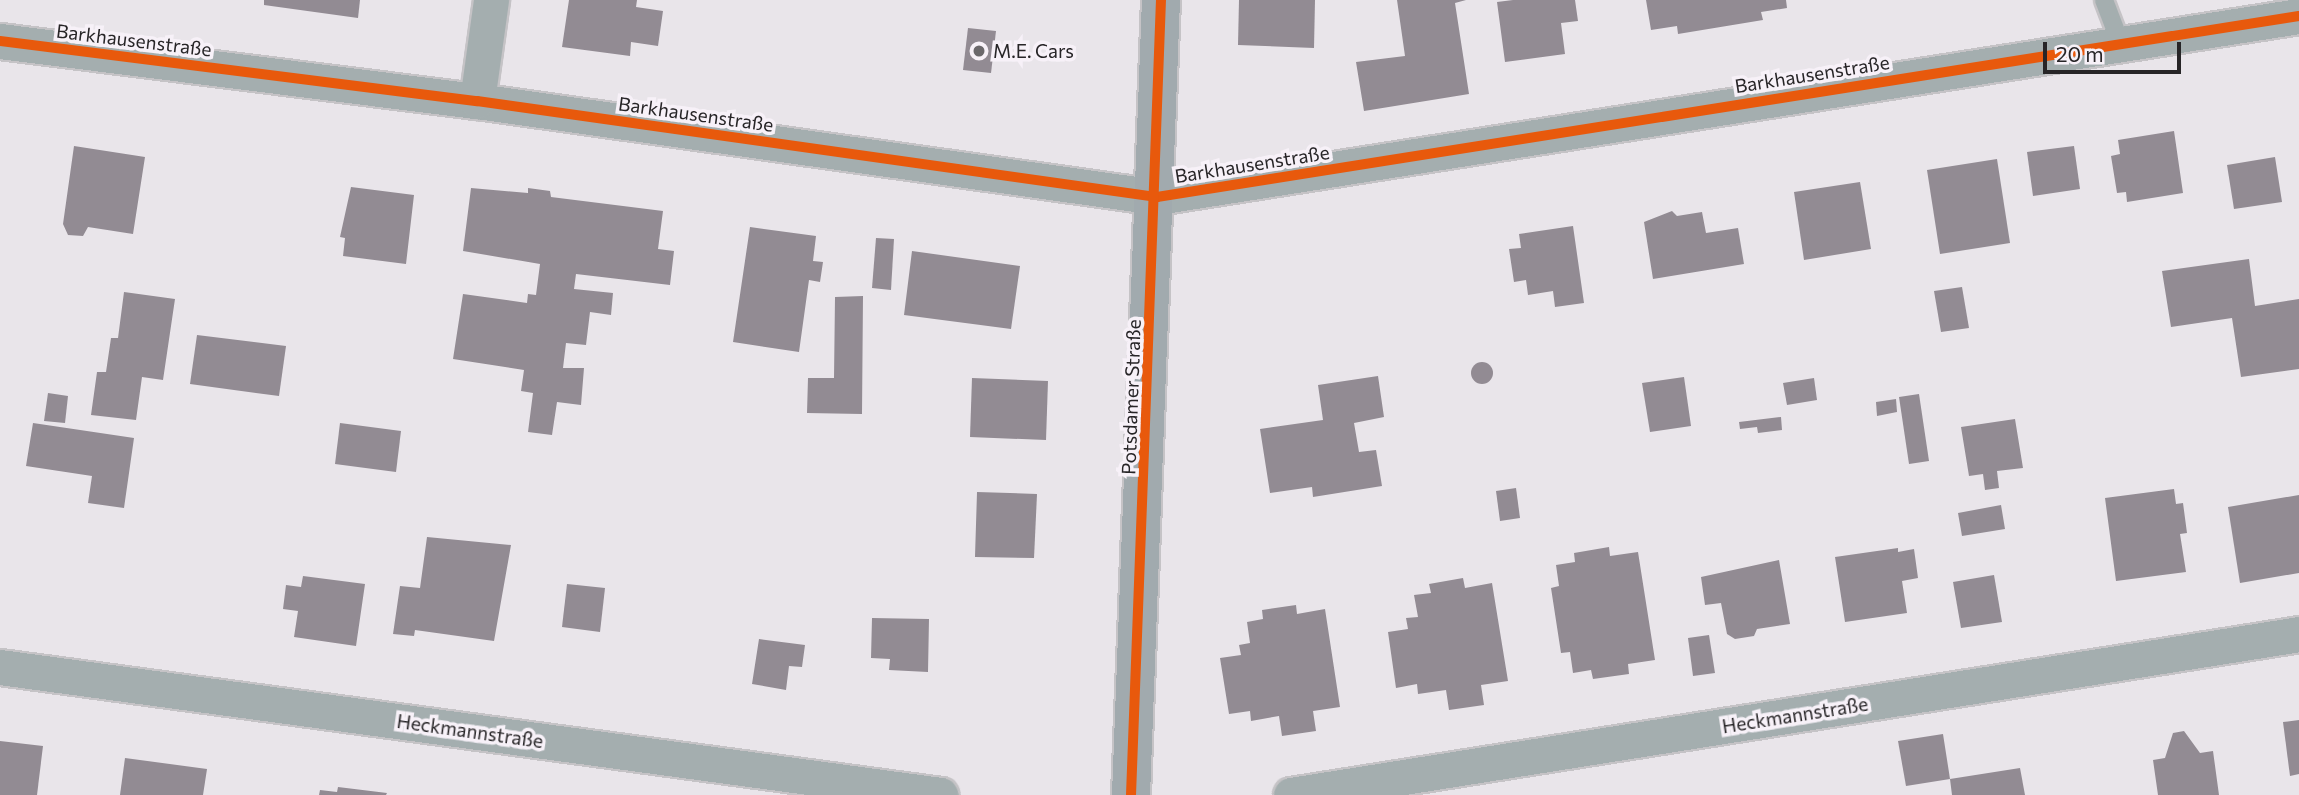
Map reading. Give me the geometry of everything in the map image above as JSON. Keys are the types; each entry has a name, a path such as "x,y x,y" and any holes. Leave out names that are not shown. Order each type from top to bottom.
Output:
{"street":[{"path":"477,101 491,0"},
{"name":"Potsdamer Straße","path":"1131,795 1157,197 1161,0"},
{"name":"Barkhausenstraße","path":"0,41 477,101 1157,197 2120,42 2299,16"},
{"name":"Heckmannstraße","path":"1292,795 2299,634"},
{"name":"Heckmannstraße","path":"0,667 940,795"}],"lane":[{"path":"2104,0 2120,42"}],"building":[{"path":"264,0 360,0 358,18 264,5"},
{"path":"569,0 637,0 636,7 663,11 658,46 631,42 630,56 562,47"},
{"path":"1239,0 1315,0 1314,48 1238,45"},
{"path":"1397,0 1466,0 1455,3 1469,94 1364,111 1356,62 1405,56"},
{"path":"1575,0 1578,21 1561,23 1565,54 1505,62 1497,2"},
{"path":"1646,0 1786,0 1787,8 1761,12 1763,20 1678,34 1677,26 1651,30"},
{"name":"M.E. Cars","path":"968,28 996,31 991,73 963,70"},
{"path":"2174,131 2183,193 2127,202 2126,192 2117,193 2111,156 2120,154 2118,140"},
{"path":"74,146 145,157 133,234 88,227 83,236 68,235 63,224"},
{"path":"2074,146 2080,189 2033,196 2027,152"},
{"path":"2275,157 2282,202 2234,209 2227,165"},
{"path":"1997,159 2010,243 1940,254 1927,170"},
{"path":"1860,182 1871,249 1804,260 1794,192"},
{"path":"351,187 414,195 406,264 343,256 345,238 340,237"},
{"path":"471,188 528,193 528,188 550,191 551,197 663,211 658,249 674,251 670,285 576,274 574,289 613,293 611,315 590,312 586,345 566,343 563,368 584,368 581,405 557,402 552,435 528,432 533,393 521,391 524,370 453,359 463,294 527,303 528,294 536,295 540,264 463,251"},
{"path":"1672,211 1677,216 1702,212 1706,233 1738,228 1744,264 1653,279 1644,222"},
{"path":"1573,226 1584,303 1555,307 1553,291 1528,295 1526,280 1514,282 1509,249 1521,248 1519,234"},
{"path":"750,227 816,236 813,261 823,262 820,282 809,280 799,352 733,342"},
{"path":"876,238 894,239 891,290 872,288"},
{"path":"912,251 1020,266 1011,329 904,315"},
{"path":"2249,259 2255,306 2299,299 2299,369 2241,377 2232,318 2171,327 2162,271"},
{"path":"1962,287 1969,328 1941,332 1934,291"},
{"path":"124,292 175,299 163,380 142,377 136,420 91,415 97,372 106,372 111,338 118,338"},
{"path":"863,296 862,414 807,413 808,378 834,378 835,297"},
{"path":"197,335 286,346 279,396 190,384"},
{"path":"1482,362 1490,365 1493,373 1490,381 1482,384 1474,381 1471,373 1474,365"},
{"path":"1378,376 1384,417 1354,423 1359,452 1376,450 1382,486 1313,497 1312,487 1270,493 1260,429 1323,420 1318,385"},
{"path":"1684,377 1691,426 1650,432 1642,383"},
{"path":"972,378 1048,381 1046,440 970,437"},
{"path":"1814,378 1817,400 1787,405 1783,383"},
{"path":"48,393 68,396 65,423 44,421"},
{"path":"1919,394 1929,461 1909,464 1899,397"},
{"path":"1896,399 1897,412 1877,416 1876,402"},
{"path":"1781,417 1782,430 1758,433 1757,427 1740,429 1739,422"},
{"path":"2015,419 2023,468 1997,471 1999,488 1985,490 1983,474 1969,476 1961,427"},
{"path":"33,423 134,438 124,508 88,503 92,476 26,466"},
{"path":"340,423 401,431 396,472 335,464"},
{"path":"1516,488 1520,518 1500,521 1496,491"},
{"path":"2174,489 2176,504 2183,503 2187,533 2180,534 2186,572 2116,581 2105,498"},
{"path":"977,492 1037,494 1034,558 975,557"},
{"path":"2299,495 2299,573 2240,583 2228,507"},
{"path":"2001,505 2005,529 1962,536 1958,513"},
{"path":"427,537 511,545 494,641 415,630 414,636 393,634 400,586 420,588"},
{"path":"1609,547 1610,556 1638,552 1655,660 1628,664 1629,674 1593,679 1591,670 1573,673 1570,652 1561,653 1551,588 1559,586 1556,565 1575,562 1574,553"},
{"path":"1898,548 1898,552 1914,549 1918,578 1902,581 1907,613 1845,622 1835,557"},
{"path":"1779,560 1790,624 1757,629 1754,636 1735,639 1727,634 1721,603 1705,605 1701,577"},
{"path":"1994,575 2002,622 1961,628 1953,582"},
{"path":"303,576 365,584 356,646 294,637 298,611 283,609 286,585 301,587"},
{"path":"1463,578 1465,588 1492,583 1508,681 1481,685 1484,705 1449,710 1446,690 1418,694 1417,684 1396,688 1388,632 1408,629 1406,618 1418,617 1414,595 1431,593 1429,584"},
{"path":"567,584 605,588 600,632 562,627"},
{"path":"1296,605 1297,614 1325,609 1340,707 1313,711 1316,731 1282,736 1279,716 1251,721 1250,711 1229,714 1220,658 1241,655 1239,645 1250,643 1247,622 1263,619 1262,610"},
{"path":"872,618 929,619 928,672 889,670 890,659 871,658"},
{"path":"1709,635 1715,673 1693,676 1688,638"},
{"path":"759,639 805,645 802,667 789,666 786,690 752,684"},
{"path":"2299,720 2299,774 2290,776 2283,722"},
{"path":"2184,731 2200,753 2213,751 2219,795 2158,795 2153,760 2165,758 2173,733"},
{"path":"1943,734 1950,779 1906,786 1898,741"},
{"path":"0,741 43,746 37,795 0,795"},
{"path":"125,758 207,769 203,795 120,795"},
{"path":"2020,768 2025,795 1952,795 1950,779"},
{"path":"338,787 387,793 319,795 320,790 337,792"}],"cycle path":[{"path":"1131,795 1161,0"},
{"path":"0,41 477,101 1157,197 2299,16"}],"place":[{"name":"M.E. Cars","path":"979,51"}]}
